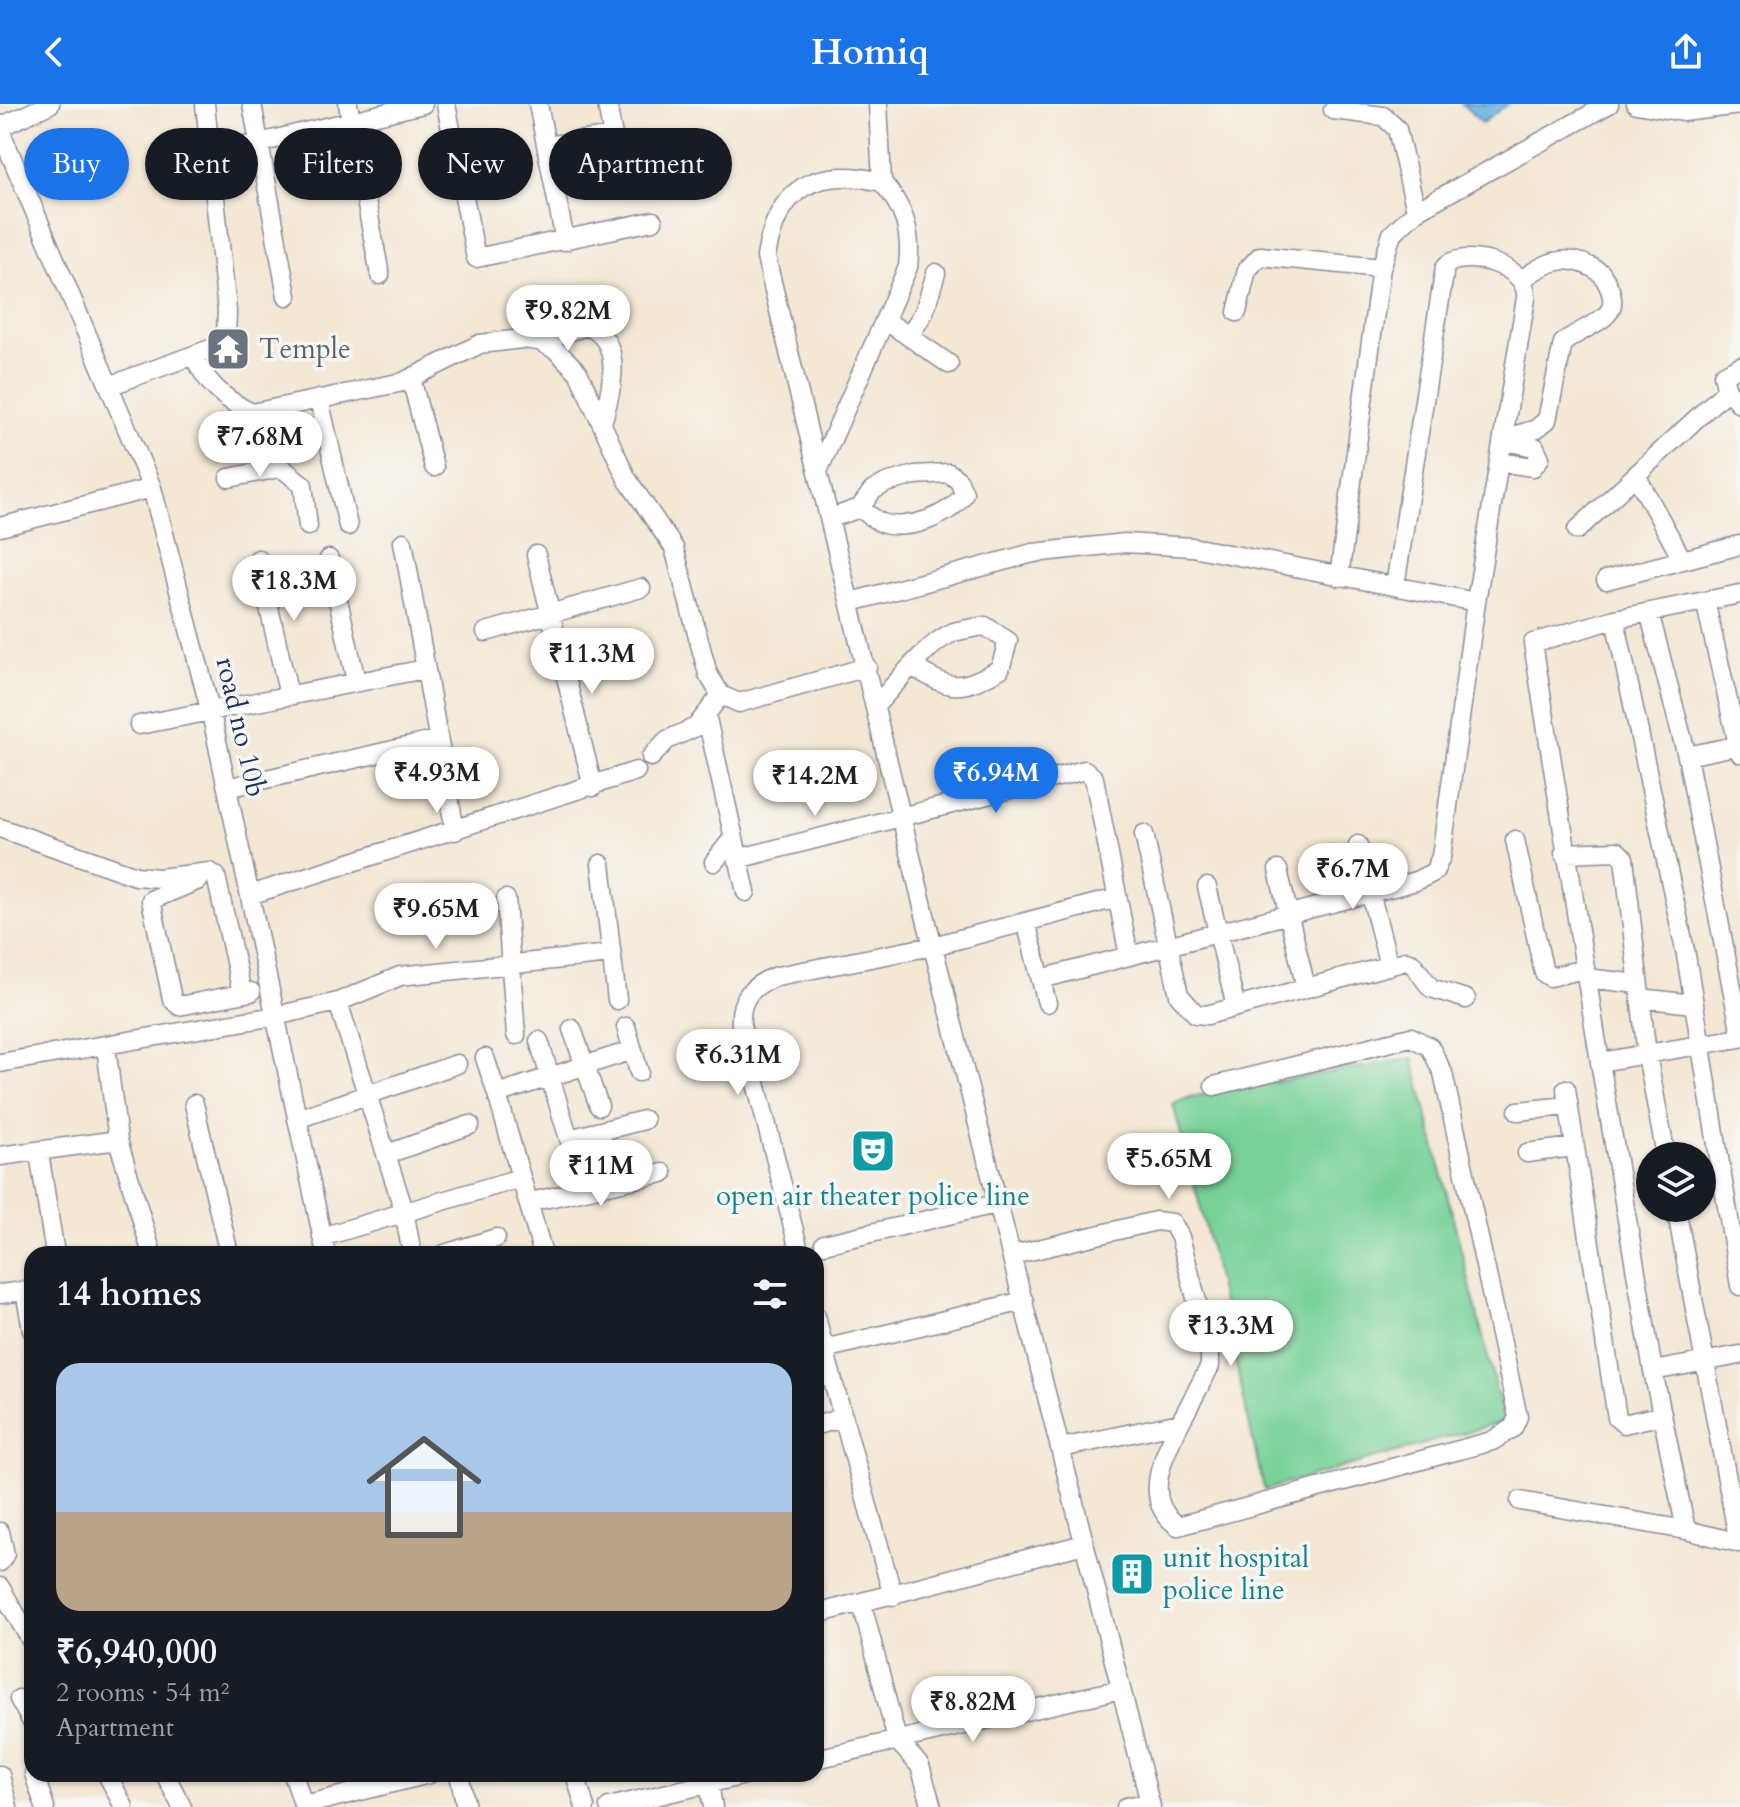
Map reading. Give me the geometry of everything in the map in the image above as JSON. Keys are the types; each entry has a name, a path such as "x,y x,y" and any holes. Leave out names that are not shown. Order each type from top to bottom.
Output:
{"street":[{"path":"0,129 50,104"},
{"path":"205,104 208,128"},
{"path":"252,104 287,296"},
{"path":"259,143 350,112 423,104"},
{"path":"446,104 476,258 653,221"},
{"path":"538,104 565,241"},
{"path":"547,146 613,136 607,104"},
{"path":"818,471 908,267 910,248 903,211 882,182 878,104"},
{"path":"1339,577 1381,268 1396,227 1416,211 1609,104"},
{"path":"1636,104 1702,112 1740,105"},
{"path":"1333,110 1374,114 1390,120 1397,129 1416,211"},
{"path":"350,112 380,275"},
{"name":"road no 10b","path":"0,129 152,488 211,713 324,1246"},
{"path":"882,182 850,174 815,181 793,195 778,212 770,232 766,257 769,278 831,518 933,946 1150,1804 1126,1807"},
{"path":"109,386 213,348 226,337 227,311 216,200"},
{"path":"1237,312 1247,270 1260,256 1381,268"},
{"path":"1041,979 1370,893 1434,872 1441,857 1476,602 1526,298 1523,279 1509,269 1464,258 1450,261 1445,267 1395,586"},
{"path":"1503,440 1536,429 1547,420 1563,343 1602,321 1609,313 1613,299 1601,273 1574,260 1548,263 1523,279"},
{"path":"909,337 924,312 936,273"},
{"path":"885,320 949,364"},
{"path":"539,341 587,326 604,335 610,347 612,385 602,423"},
{"path":"252,413 411,378 480,344 522,339 539,341 556,350 578,372 627,479 674,548 708,674 721,695 739,703 867,667"},
{"path":"194,355 199,368 223,396 252,413 263,432 271,459 303,485 308,526"},
{"path":"1577,530 1734,397 1723,375 1740,366"},
{"path":"411,378 434,467"},
{"path":"319,399 348,526"},
{"path":"1499,462 1533,467 1540,458 1535,447 1503,440"},
{"path":"229,478 279,468"},
{"path":"831,518 860,508 880,486 915,475 949,473 959,481 964,493 960,501 942,513 900,526 883,524 860,508"},
{"path":"1637,477 1665,522 1682,559"},
{"path":"0,527 152,488"},
{"path":"403,542 455,831"},
{"path":"851,602 1033,553 1115,543 1192,547 1476,602"},
{"path":"1606,580 1740,545"},
{"path":"536,555 593,787"},
{"path":"258,559 289,696"},
{"path":"329,559 356,681"},
{"path":"486,632 641,588"},
{"path":"1686,1530 1653,1371 1564,853 1533,643 1615,619 1740,594"},
{"path":"1687,756 1740,748 1705,601"},
{"path":"1649,612 1687,756 1739,1021"},
{"path":"1615,619 1686,955 1740,1286"},
{"path":"876,705 913,667 935,645 956,631 985,626 1008,641 1000,669 969,683 946,687 913,667"},
{"path":"139,725 425,669"},
{"path":"651,757 667,740 696,727 721,695"},
{"path":"706,714 746,892"},
{"path":"227,788 437,740"},
{"path":"250,895 636,771"},
{"path":"737,859 1088,771 1094,778 1129,956"},
{"path":"0,828 136,876 159,878 207,871 216,876 242,993"},
{"path":"1144,834 1179,995 1191,1010 1202,1015 1389,966 1412,963 1431,988 1466,999"},
{"path":"714,862 733,838"},
{"path":"1515,840 1544,973 1550,977 1586,974 1693,1004"},
{"path":"1358,845 1389,966"},
{"path":"1564,853 1617,851 1623,855 1647,1055 1663,1142"},
{"path":"601,864 617,1000"},
{"path":"1278,870 1306,988"},
{"path":"207,871 195,882 151,900 172,999 179,1006 269,989"},
{"path":"1207,887 1236,1007"},
{"path":"798,1246 741,1025 743,1002 760,982 777,976 933,946 1117,898"},
{"path":"506,899 516,1035"},
{"path":"1026,922 1047,1003"},
{"path":"0,1063 275,1016 338,1002 400,976 610,954"},
{"path":"338,1002 404,1211 411,1246"},
{"path":"626,1027 639,1072"},
{"path":"572,1029 599,1106"},
{"path":"1013,1255 1156,1221 1172,1223 1180,1237 1211,1360 1160,1461 1158,1481 1163,1510 1178,1526 1492,1441 1513,1428 1518,1417 1443,1073 1430,1047 1411,1037 1214,1086"},
{"path":"1600,1062 1740,1038"},
{"path":"539,1041 569,1139 644,1120"},
{"path":"106,1047 118,1140 150,1246"},
{"path":"497,1094 633,1050"},
{"path":"485,1058 541,1246"},
{"path":"297,1119 457,1064"},
{"path":"1518,1111 1567,1097 1617,1418 1624,1424 1662,1415"},
{"path":"194,1104 227,1246"},
{"path":"387,1154 470,1125"},
{"path":"0,1156 118,1140"},
{"path":"1527,1153 1574,1147"},
{"path":"39,1153 54,1246"},
{"path":"530,1202 663,1173"},
{"path":"324,1246 404,1211 520,1178"},
{"path":"824,1244 1000,1203"},
{"path":"1520,1501 1686,1530 1740,1543 1679,1222"},
{"path":"470,1246 496,1238"},
{"path":"0,1294 24,1291"},
{"path":"893,1596 824,1349 1024,1301"},
{"path":"1653,1371 1740,1355"},
{"path":"824,1423 844,1418"},
{"path":"1061,1448 1180,1423"},
{"path":"0,1532 5,1554 0,1562"},
{"path":"824,1612 1084,1544"},
{"path":"0,1587 24,1628"},
{"path":"862,1604 897,1740 920,1766 932,1807"},
{"path":"824,1757 1121,1689"},
{"path":"19,1699 24,1708"},
{"path":"0,1775 8,1807"},
{"path":"37,1782 45,1807"},
{"path":"111,1782 124,1807"},
{"path":"169,1782 182,1807"},
{"path":"296,1782 304,1806 398,1782"},
{"path":"461,1782 466,1807"},
{"path":"577,1782 585,1807"},
{"path":"609,1807 715,1782"},
{"path":"709,1784 713,1807"}],"green space":[{"path":"1413,1058 1504,1421 1264,1490 1205,1225 1173,1104 1190,1097"}],"water":[{"path":"1462,104 1508,104 1482,123"}],"place":[{"name":"Temple","path":"228,349"},
{"name":"open air theater police line","path":"873,1151"},
{"name":"unit hospital police line","path":"1132,1574"}]}
